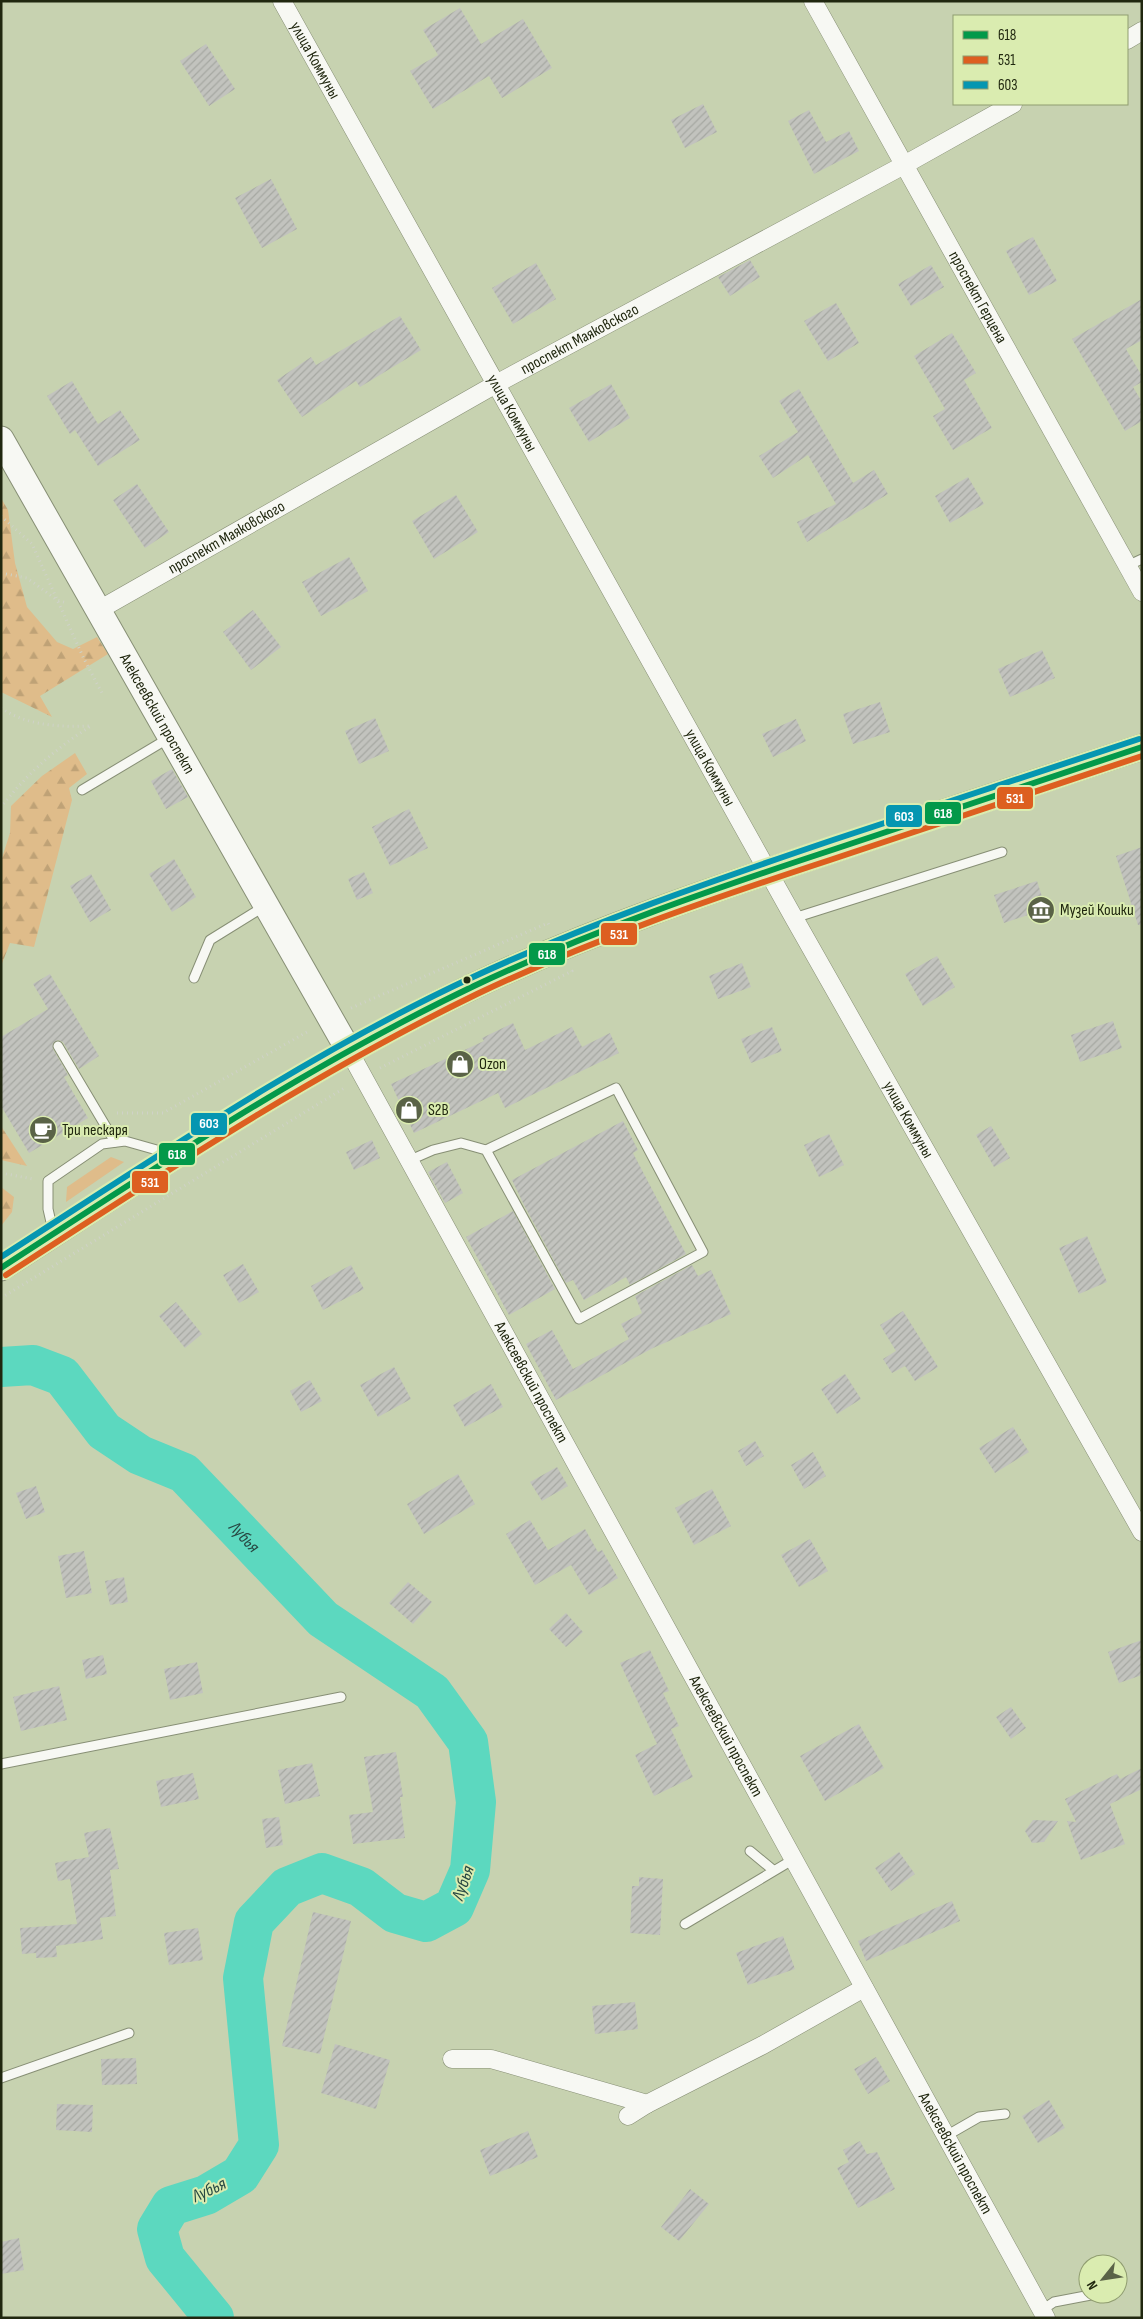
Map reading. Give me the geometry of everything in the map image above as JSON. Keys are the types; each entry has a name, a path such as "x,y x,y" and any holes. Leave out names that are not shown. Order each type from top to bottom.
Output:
{"main road":[{"name":"Алексеевский проспект","path":"1,440 349,1051"},
{"path":"1,1268 176,1155 349,1051 474,987 635,919 768,871 1142,746"}],"street":[{"name":"улица Коммуны","path":"282,1 794,918 1142,1532"},
{"name":"проспект Герцена","path":"813,1 904,165 1135,563 1142,592"},
{"path":"1128,39 1142,31"},
{"name":"проспект Маяковского","path":"97,611 496,384 904,165 1011,105"},
{"name":"Алексеевский проспект","path":"349,1051 408,1161 596,1496 1044,2314"},
{"path":"628,2116 647,2104 763,2045 864,1988"},
{"path":"452,2059 491,2059 647,2104"}],"lane":[{"path":"82,790 170,738"},
{"path":"794,918 1002,852"},
{"path":"194,978 210,940 266,906"},
{"path":"58,1046 116,1142"},
{"path":"408,1161 433,1150 461,1143 486,1150 616,1088 703,1252 579,1319 486,1150"},
{"path":"53,1235 48,1209 48,1181 102,1144 125,1141 176,1155"},
{"path":"1,1764 341,1697"},
{"path":"750,1851 773,1870"},
{"path":"685,1924 794,1859"},
{"path":"1,2078 129,2033"},
{"path":"946,2136 979,2117 1005,2114"},
{"path":"1044,2314 1054,2302 1078,2297"}],"path":[{"path":"1,516 32,544 84,659 104,695"},
{"path":"1,573 27,578 57,600 97,611"},
{"path":"1,708 27,720 56,728 91,726 64,743 23,780 1,807"},
{"path":"117,1114 163,1113 307,1032"},
{"path":"1,1298 363,1076"},
{"path":"1,1173 48,1181"}],"green space":[{"path":"1,498 8,510 15,563 27,607 57,642 73,649 97,637 108,654 40,696 52,717 1,692"},
{"path":"75,753 87,774 69,788 72,800 34,947 10,943 1,966 1,861 10,833 11,806 42,776"},
{"path":"1,1126 27,1166 1,1160"},
{"path":"111,1157 124,1162 66,1202 67,1187"},
{"path":"1,1187 14,1197 12,1212 1,1226"}],"building":[{"path":"460,8 481,44 523,19 552,68 502,98 489,76 433,109 410,71 438,55 423,30"},
{"path":"206,44 235,89 209,106 180,61"},
{"path":"703,104 717,132 685,148 671,120"},
{"path":"809,110 826,142 849,131 859,151 814,174 788,121"},
{"path":"271,179 297,229 262,248 235,198"},
{"path":"1033,237 1057,281 1029,295 1006,251"},
{"path":"750,260 760,277 730,296 718,277"},
{"path":"536,263 556,299 513,324 492,288"},
{"path":"931,265 944,287 911,306 898,284"},
{"path":"1142,299 1142,340 1126,349 1142,376 1142,382 1133,387 1142,402 1142,421 1125,431 1072,339"},
{"path":"836,303 859,343 828,361 804,321"},
{"path":"400,316 421,350 360,387 356,381 302,417 277,380 311,357 316,365"},
{"path":"952,333 976,373 964,380 992,428 953,450 933,416 945,409 914,356"},
{"path":"72,381 98,424 120,410 140,440 98,466 75,430 70,434 47,396"},
{"path":"611,384 630,418 589,442 569,408"},
{"path":"799,389 853,483 874,470 888,494 807,542 797,522 836,504 808,455 773,478 759,456 798,432 779,401"},
{"path":"968,477 984,504 950,523 935,496"},
{"path":"137,484 169,532 145,548 113,500"},
{"path":"456,495 478,532 434,559 412,521"},
{"path":"349,557 368,591 321,616 302,582"},
{"path":"253,610 281,647 251,670 223,632"},
{"path":"1042,650 1055,678 1010,697 998,669"},
{"path":"880,702 890,732 853,744 843,714"},
{"path":"375,718 389,751 359,764 345,731"},
{"path":"796,719 806,741 773,757 762,734"},
{"path":"172,769 188,797 166,809 151,781"},
{"path":"409,809 428,848 390,866 372,827"},
{"path":"1142,847 1142,925 1138,925 1116,856"},
{"path":"174,859 196,897 172,912 149,874"},
{"path":"364,872 373,893 357,900 348,879"},
{"path":"91,874 111,910 90,922 70,886"},
{"path":"1037,881 1046,909 1004,923 994,895"},
{"path":"937,956 955,987 923,1006 905,974"},
{"path":"742,963 751,987 718,999 709,976"},
{"path":"50,974 99,1056 79,1069 63,1042 58,1040 53,1043 53,1049 68,1075 64,1077 88,1118 29,1153 1,1106 1,1037 48,1009 33,984"},
{"path":"1113,1021 1122,1048 1080,1062 1071,1035"},
{"path":"513,1023 525,1050 572,1027 582,1047 610,1033 619,1053 505,1108 498,1093 414,1133 391,1084 484,1041 482,1038"},
{"path":"772,1027 782,1051 751,1063 741,1039"},
{"path":"623,1121 638,1150 633,1153 686,1254 630,1285 626,1277 584,1300 573,1280 566,1283 512,1180"},
{"path":"991,1126 1010,1158 994,1167 976,1135"},
{"path":"829,1134 844,1165 819,1177 804,1145"},
{"path":"372,1140 380,1158 354,1170 346,1152"},
{"path":"447,1162 463,1193 445,1203 428,1172"},
{"path":"513,1211 555,1289 509,1315 466,1237"},
{"path":"1087,1236 1107,1282 1079,1294 1059,1248"},
{"path":"243,1264 259,1292 239,1303 223,1275"},
{"path":"351,1265 364,1289 323,1310 311,1286"},
{"path":"692,1265 698,1276 711,1270 731,1314 653,1348 556,1400 526,1344 552,1330 573,1369 629,1339 621,1324 642,1313 635,1296"},
{"path":"176,1302 202,1334 185,1348 159,1316"},
{"path":"903,1311 938,1367 915,1381 905,1366 892,1373 883,1359 896,1351 880,1325"},
{"path":"394,1367 411,1399 378,1417 360,1385"},
{"path":"845,1374 861,1399 837,1414 821,1389"},
{"path":"310,1380 322,1401 301,1412 290,1391"},
{"path":"491,1384 503,1407 465,1427 453,1405"},
{"path":"1013,1427 1029,1452 995,1473 979,1448"},
{"path":"755,1441 764,1456 746,1466 738,1451"},
{"path":"813,1452 826,1476 804,1489 791,1465"},
{"path":"557,1467 568,1486 542,1501 530,1482"},
{"path":"458,1474 475,1504 424,1534 407,1504"},
{"path":"36,1486 45,1512 26,1519 16,1493"},
{"path":"712,1489 731,1526 694,1545 675,1508"},
{"path":"530,1520 548,1550 585,1529 598,1552 602,1550 618,1578 589,1595 571,1565 535,1585 506,1534"},
{"path":"810,1539 828,1571 799,1587 781,1555"},
{"path":"84,1551 92,1593 66,1598 58,1556"},
{"path":"124,1577 128,1602 110,1605 105,1581"},
{"path":"408,1582 432,1602 413,1624 389,1603"},
{"path":"566,1613 583,1632 566,1647 549,1629"},
{"path":"1142,1640 1142,1675 1119,1683 1108,1652"},
{"path":"650,1650 669,1691 663,1693 679,1726 671,1729 693,1777 654,1796 635,1755 657,1744 620,1663"},
{"path":"103,1655 107,1674 86,1679 82,1660"},
{"path":"197,1662 203,1693 170,1700 164,1669"},
{"path":"59,1686 67,1720 21,1731 13,1697"},
{"path":"1011,1707 1026,1728 1011,1739 996,1717"},
{"path":"859,1724 884,1768 825,1801 800,1756"},
{"path":"396,1752 403,1797 400,1797 405,1838 353,1844 349,1815 373,1812 364,1757"},
{"path":"312,1763 320,1796 285,1804 278,1770"},
{"path":"1142,1768 1142,1789 1110,1804 1125,1844 1081,1860 1067,1821 1076,1822 1065,1799 1117,1774 1120,1779"},
{"path":"193,1773 199,1799 161,1807 156,1781"},
{"path":"279,1817 283,1845 266,1848 262,1819"},
{"path":"1033,1820 1058,1821 1044,1842 1032,1843 1025,1831"},
{"path":"110,1828 119,1869 110,1870 116,1916 100,1918 103,1939 56,1946 57,1957 36,1958 36,1953 22,1954 20,1928 77,1924 70,1879 58,1881 55,1863 89,1857 84,1833"},
{"path":"899,1852 915,1874 891,1891 875,1868"},
{"path":"639,1877 663,1879 660,1935 630,1933 632,1886 639,1886"},
{"path":"952,1901 960,1921 866,1961 858,1941"},
{"path":"313,1912 351,1921 320,2054 282,2046"},
{"path":"198,1928 203,1960 169,1965 164,1933"},
{"path":"783,1936 795,1969 748,1985 736,1953"},
{"path":"635,2002 638,2029 595,2034 592,2006"},
{"path":"335,2044 390,2060 376,2109 321,2093"},
{"path":"876,2057 890,2081 868,2094 854,2069"},
{"path":"136,2058 137,2084 102,2085 101,2059"},
{"path":"1049,2100 1065,2128 1038,2143 1022,2116"},
{"path":"57,2104 93,2105 92,2132 56,2130"},
{"path":"528,2131 538,2157 490,2176 480,2150"},
{"path":"860,2141 867,2154 877,2152 895,2189 858,2208 837,2168 849,2162 843,2150"},
{"path":"690,2189 709,2204 679,2241 661,2227"},
{"path":"19,2238 24,2270 1,2274 1,2242"}],"waterway":[{"name":"Лубья","path":"1,1367 33,1365 62,1376 104,1431 140,1455 184,1473 323,1619 432,1692 468,1742 476,1802 470,1870 454,1907 426,1922 395,1913 361,1887 322,1873 287,1887 254,1922 243,1978 259,2145 240,2175 206,2195 171,2206 157,2229 165,2258 214,2318"}],"transit line":[{"name":"603","path":"1,1257 174,1145 291,1073 411,1007 473,977 606,921 697,887 1139,739"},
{"name":"618","path":"1,1268 233,1119 352,1049 474,986 607,929 698,895 1142,747"},
{"name":"531","path":"6,1275 237,1127 296,1092 416,1025 520,974 607,938 696,905 1142,756"}],"place":[{"name":"Музей Кошки","path":"1041,910"},
{"name":"Ozon","path":"460,1064"},
{"name":"S2B","path":"409,1110"},
{"name":"Три пескаря","path":"43,1130"}]}
